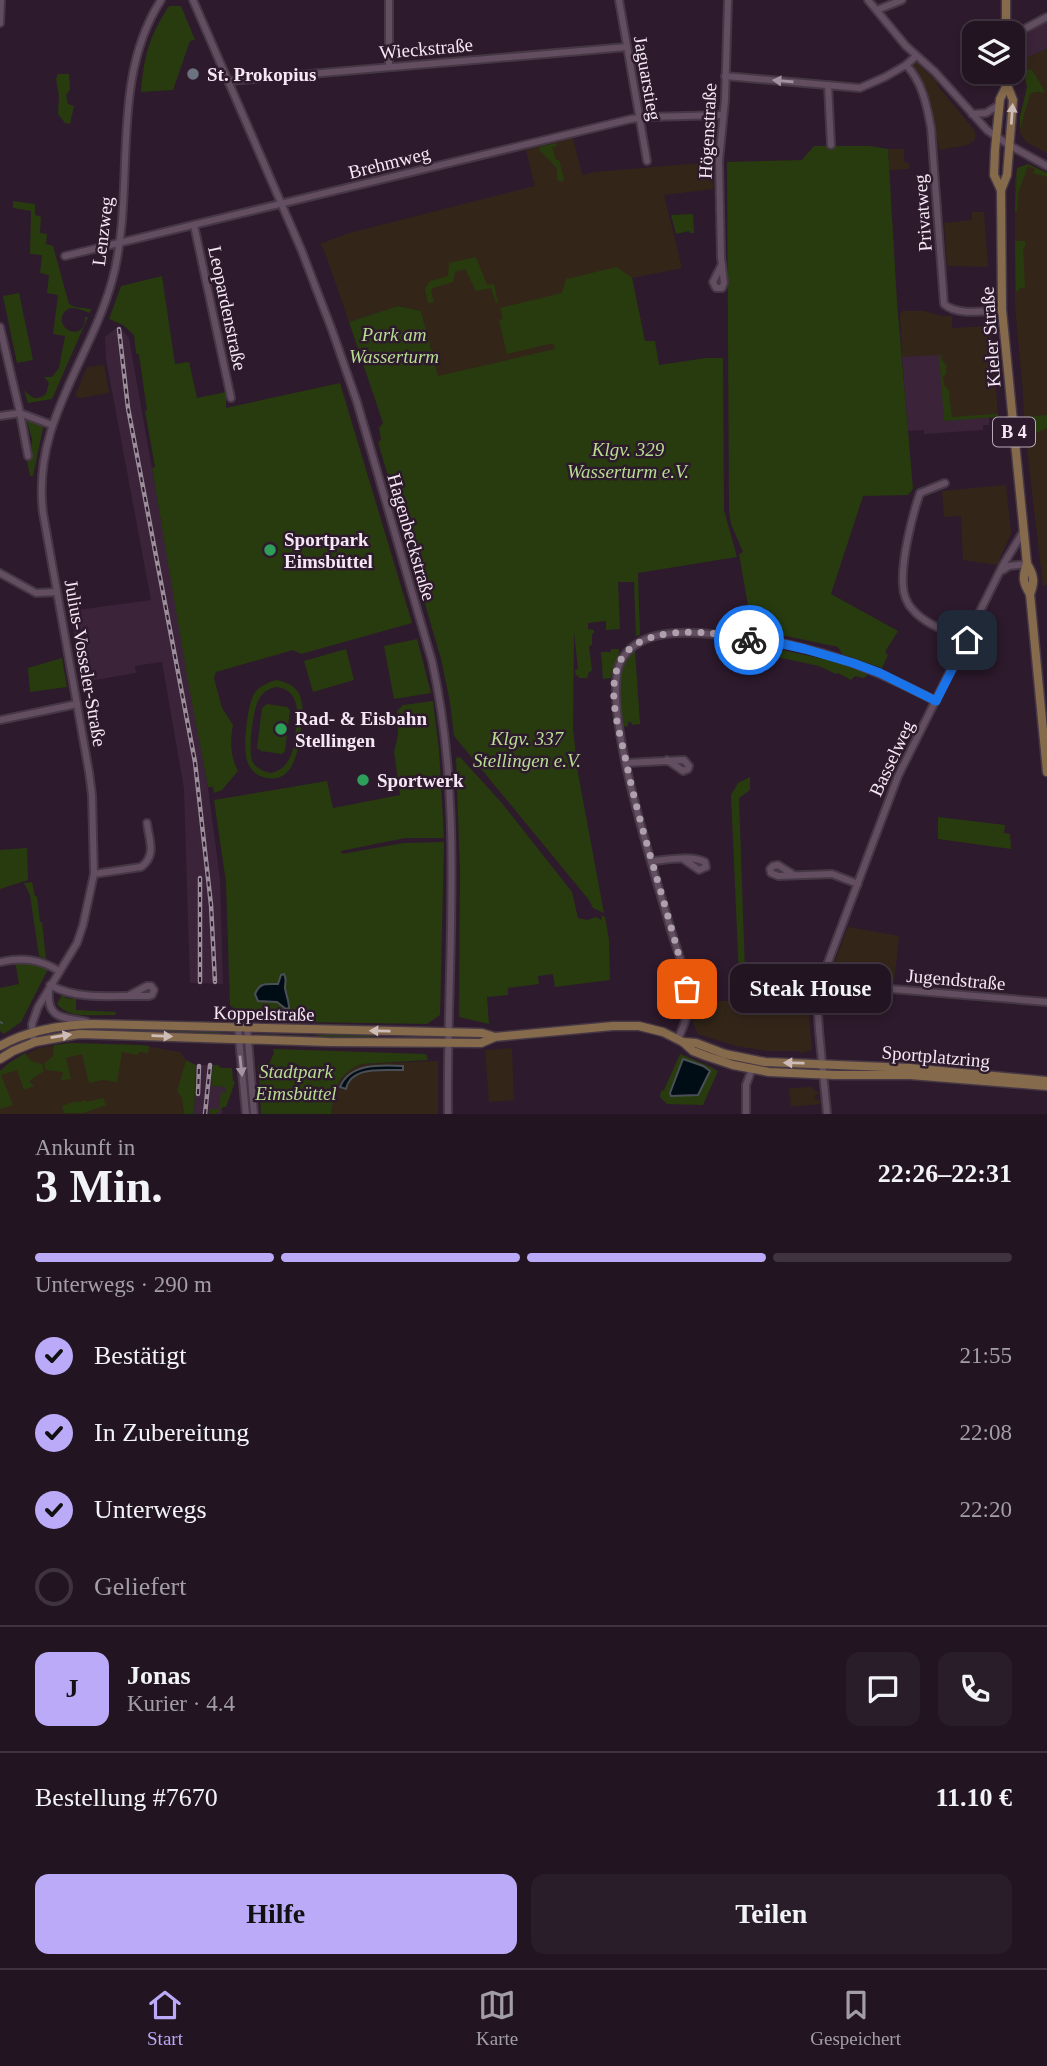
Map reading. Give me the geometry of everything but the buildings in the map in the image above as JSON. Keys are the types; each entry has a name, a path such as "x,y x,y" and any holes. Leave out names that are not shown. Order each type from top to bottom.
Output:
{"main road":[{"path":"1006,0 1006,21"},
{"name":"Kieler Straße","path":"1001,190 1007,175 1013,100 1007,85"},
{"name":"Kieler Straße","path":"1007,85 1000,104 995,175 1001,190 1002,310 1027,564 1023,575 1024,584 1030,594 1043,695 1047,772"},
{"name":"Koppelstraße","path":"32,1032 93,1024 482,1033 495,1037"},
{"name":"Koppelstraße","path":"35,1042 79,1034 448,1044 481,1043 495,1037 622,1026 655,1030 725,1054 756,1060 823,1064"},
{"path":"0,1046 32,1032"},
{"name":"Koppelstraße","path":"680,1040 696,1052 752,1069 824,1075"},
{"path":"0,1059 35,1042"},
{"name":"Sportplatzring","path":"823,1064 910,1068 1047,1081"},
{"name":"Sportplatzring","path":"824,1075 910,1075 1047,1088"}],"street":[{"path":"0,23 1,0"},
{"name":"Lenzweg","path":"44,459 52,425 106,300 117,258 132,78 140,41 161,0"},
{"name":"Hagenbeckstraße","path":"193,0 282,204 332,330 353,391 429,649 440,696 447,750 451,841 447,1114"},
{"path":"389,0 389,67"},
{"name":"Jaguarstieg","path":"619,0 647,160"},
{"name":"Högenstraße","path":"722,264 719,182 728,0"},
{"path":"868,0 916,56 935,72 972,114 996,136 1047,166"},
{"path":"877,10 902,0"},
{"path":"1025,29 1047,17"},
{"name":"Wieckstraße","path":"228,80 627,47"},
{"path":"725,76 862,88 906,65 916,56"},
{"name":"Privatweg","path":"906,65 913,71 922,92 929,120 937,192 944,304 957,311 1002,310"},
{"path":"828,85 831,145"},
{"path":"972,114 990,112 1000,104"},
{"name":"Brehmweg","path":"65,256 638,118 723,115"},
{"name":"Leopardenstraße","path":"194,225 231,398"},
{"path":"0,327 28,456"},
{"path":"0,416 20,413 52,425"},
{"name":"Julius-Vosseler-Straße","path":"32,1032 34,1017 50,985 77,943 94,874 92,795 42,501 44,459"},
{"path":"945,483 920,493 912,523 903,585 906,600 917,614 967,640"},
{"name":"Basselweg","path":"827,1114 817,999 820,983 898,776 999,574 1024,532"},
{"path":"999,574 1006,568 1027,564"},
{"path":"0,573 36,593 57,592"},
{"path":"680,1040 687,1017 688,994 626,762 614,684 622,658 634,645 659,635 686,633 766,640 878,672 936,701"},
{"path":"0,720 77,705"},
{"path":"626,762 667,761"},
{"path":"94,874 144,865 150,859 151,853 147,822"},
{"path":"651,861 683,859"},
{"path":"794,875 832,874 858,884"},
{"path":"0,962 27,959 44,962 59,971"},
{"name":"Jugendstraße","path":"820,983 1047,1002"},
{"path":"93,1024 55,1014 49,1005 50,985 92,997 130,996"},
{"path":"243,1027 246,1114"},
{"path":"32,1032 35,1042"},
{"path":"243,1039 254,1114"},
{"path":"746,1114 746,1084 752,1069"}],"shaded area":[{"path":"1047,22 1047,49 1025,58 1025,35"},
{"path":"1047,49 1047,153 1026,142 1020,133 1020,117 1027,87 1025,58"},
{"path":"914,63 937,82 975,131 975,139 968,145 939,150 929,97 912,66"},
{"path":"573,138 582,175 712,162 713,189 664,195 682,268 632,278 642,326 438,377 421,311 398,306 349,322 320,244 349,233 535,186 526,150"},
{"path":"888,149 904,149 904,162 909,163 909,169 889,170"},
{"path":"1028,164 1047,173 1047,585 1043,586 1024,423 1015,306 1015,181 1017,168"},
{"path":"972,212 984,212 988,267 947,266 944,223 972,220"},
{"path":"924,311 952,316 952,328 991,326 998,417 947,420 941,356 902,357 900,313"},
{"path":"115,329 121,329 129,338 208,788 220,879 223,984 190,983 184,789 162,662 135,666 136,673 83,682 70,611 151,600 106,359 105,337"},
{"path":"941,355 947,420 989,417 989,425 983,425 983,430 924,434 924,430 908,431 902,357"},
{"path":"104,365 109,393 80,398 75,396 87,367"},
{"path":"1006,485 1011,533 997,565 963,560 961,516 944,517 942,491"},
{"path":"848,927 899,936 894,984 833,979 830,974"},
{"path":"284,974 289,1008 286,1009 277,1002 258,1001 255,994 259,987 278,984"},
{"path":"769,999 770,1010 808,1006 812,1050 800,1053 736,1046 698,1034 693,1023 694,1002"},
{"path":"71,1043 140,1045 180,1052 186,1060 177,1091 182,1098 184,1114 0,1114 0,1071 9,1063 39,1048"},
{"path":"512,1048 514,1100 489,1102 485,1050"},
{"path":"683,1059 710,1071 698,1095 671,1096"},
{"path":"438,1061 438,1114 331,1114 335,1090 352,1068 361,1064"},
{"path":"196,1065 213,1065 211,1086 226,1087 225,1093 221,1093 221,1114 194,1114"},
{"path":"403,1066 403,1070 361,1073 349,1081 346,1089 340,1087 351,1073 367,1067"},
{"path":"811,1087 820,1094 815,1095 815,1099 820,1100 821,1104 791,1107 789,1088"}],"green space":[{"path":"169,6 181,6 195,40 190,41 173,90 141,92 149,47"},
{"path":"1025,69 1032,70 1045,92 1030,94 1020,129 1020,117 1027,87"},
{"path":"58,74 69,74 70,90 66,95 68,104 74,106 70,124 65,123 58,114"},
{"path":"556,143 557,146 552,147 556,160 559,160 564,179 562,182 557,180 557,168 539,147"},
{"path":"814,146 870,146 888,149 897,302 913,489 908,495 863,496 831,594 898,631 885,652 888,655 882,668 842,654 838,647 772,633 766,637 753,634 739,554 743,552 731,524 729,510 727,162 802,160"},
{"path":"1028,164 1047,173 1047,177 1033,173 1035,169 1028,166 1018,193 1015,211 1017,168"},
{"path":"13,201 35,204 35,215 41,217 40,233 47,234 46,244 53,246 69,304 91,309 90,313 71,308 63,314 63,325 76,332 84,325 85,317 88,317 52,399 28,403 24,390 34,398 46,394 49,383 44,377 52,377 59,368 65,336 53,334 58,295 47,293 49,275 40,273 42,255 30,254 31,211 13,208"},
{"path":"693,214 694,233 689,231 676,234 671,215"},
{"path":"1015,241 1025,241 1025,288 1019,288 1019,291 1016,291"},
{"path":"476,257 487,285 494,284 498,303 491,288 476,291 465,269 455,272 453,282 433,288 431,291 434,302 428,303 425,289 430,281 448,276 449,263"},
{"path":"617,267 632,278 645,341 655,341 659,365 723,358 724,510 737,557 638,573 640,635 636,636 634,582 618,582 620,629 606,630 606,621 588,623 588,629 594,630 594,633 592,645 589,646 592,671 587,678 576,676 575,670 578,669 574,632 573,728 577,768 604,913 593,908 454,736 441,659 378,442 381,440 379,428 383,423 349,322 398,306 421,311 438,376 555,349 553,343 507,354 499,320 503,319 500,308 562,293 566,279"},
{"path":"162,276 175,364 189,362 197,398 226,392 226,408 340,383 412,623 301,654 293,650 216,672 214,678 222,708 233,725 231,748 238,771 222,790 214,793 213,787 208,787 188,681 152,468 155,467 139,355 136,353 134,335 123,325 109,319 121,286"},
{"path":"19,293 33,360 17,363 3,296"},
{"path":"939,355 947,367 943,377 944,385 950,392 952,417 998,414 998,417 944,421"},
{"path":"1047,415 1047,428 1026,434 1025,417"},
{"path":"26,418 41,424 43,428 33,476 30,476 27,461 31,460 32,439"},
{"path":"417,639 431,693 394,699 384,646"},
{"path":"755,644 828,660 869,673 864,678 855,676 851,680 819,666 758,653"},
{"path":"346,649 354,680 313,692 304,661"},
{"path":"611,649 619,649 618,655 611,678 603,679 601,652 611,652"},
{"path":"635,650 640,724 632,725 628,722 628,726 623,727 621,676 628,658"},
{"path":"62,658 67,687 30,692 28,668"},
{"path":"276,680 286,683 298,692 303,713 296,756 288,771 273,778 254,772 248,763 245,749 251,700 258,689","holes":["271,688 282,688 292,694 295,701 295,738 291,756 286,764 271,773 255,766 252,761 252,730 255,711 261,697"]},
{"path":"433,701 444,838 405,838 341,851 342,854 403,843 444,842 440,1015 427,1024 240,1021 239,1013 230,1005 226,882 214,800 327,781 333,808 400,795 394,752 398,735 397,711 403,705"},
{"path":"267,704 287,707 290,710 285,751 282,754 257,748 262,708"},
{"path":"460,757 501,802 572,892 578,918 587,920 596,917 602,920 601,915 605,917 609,939 610,980 555,987 553,974 538,976 539,984 508,988 508,995 487,997 489,1024 459,1017 460,872 456,758"},
{"path":"750,777 750,790 739,798 746,1000 740,1000 731,795 738,783"},
{"path":"938,817 1005,825 1004,833 1010,834 1011,849 938,839"},
{"path":"27,848 28,880 0,889 0,850"},
{"path":"32,882 42,922 46,959 39,956 30,895 24,883"},
{"path":"15,961 48,969 21,1022 4,1034 0,1031 0,988 19,984"},
{"path":"62,995 65,995 65,998 76,998 76,1010 116,1012 115,1015 69,1012 57,1004"},
{"path":"86,1027 221,1030 221,1035 55,1031"},
{"path":"337,1033 380,1036 350,1039 264,1037 264,1034 312,1036"},
{"path":"71,1043 149,1046 148,1053 139,1052 138,1055 122,1052 117,1082 103,1080 89,1083 82,1054 66,1058 71,1079 61,1080 63,1072 46,1070 44,1064 53,1056 54,1045"},
{"name":"Stadtpark Eimsbüttel","path":"273,1049 426,1054 428,1060 361,1064 353,1068 338,1084 331,1114 261,1114 258,1065 267,1068 274,1053"},
{"path":"25,1053 31,1061 42,1064 44,1071 29,1081 34,1086 24,1090 17,1070 1,1075 13,1105 0,1109 0,1071"},
{"path":"680,1054 718,1071 703,1105 667,1104 660,1097 661,1091 664,1090","holes":["682,1063 698,1066 699,1094 672,1096 670,1094"]},
{"path":"186,1060 196,1065 194,1114 184,1114 182,1098 177,1091"},
{"path":"213,1065 232,1068 235,1082 226,1107 216,1114 210,1114 210,1109 219,1109 221,1092 225,1093 226,1087 211,1086"},
{"path":"103,1098 106,1105 83,1113 64,1113 62,1106 76,1101"}],"railway":[{"path":"119,329 128,408 195,762 211,905 215,982"},
{"path":"200,878 200,982"},
{"path":"205,1114 210,1065"},
{"path":"198,1094 199,1066"}],"way so far":[{"path":"687,989 628,771 616,710 615,678 618,665 627,651 651,637 686,633 749,640"}],"place":[{"name":"St. Prokopius","path":"193,74"},
{"name":"Sportpark Eimsbüttel","path":"270,550"},
{"name":"Rad- & Eisbahn Stellingen","path":"281,729"},
{"name":"Sportwerk","path":"363,780"},
{"name":"Steak House","path":"687,989"}],"route":[{"path":"749,640 766,640 853,663 880,673 936,701 967,640"}],"park label":[{"name":"Park am Wasserturm","path":"394,345"},
{"name":"Klgv. 329 Wasserturm e.V.","path":"628,460"},
{"name":"Klgv. 337 Stellingen e.V.","path":"527,749"}]}
